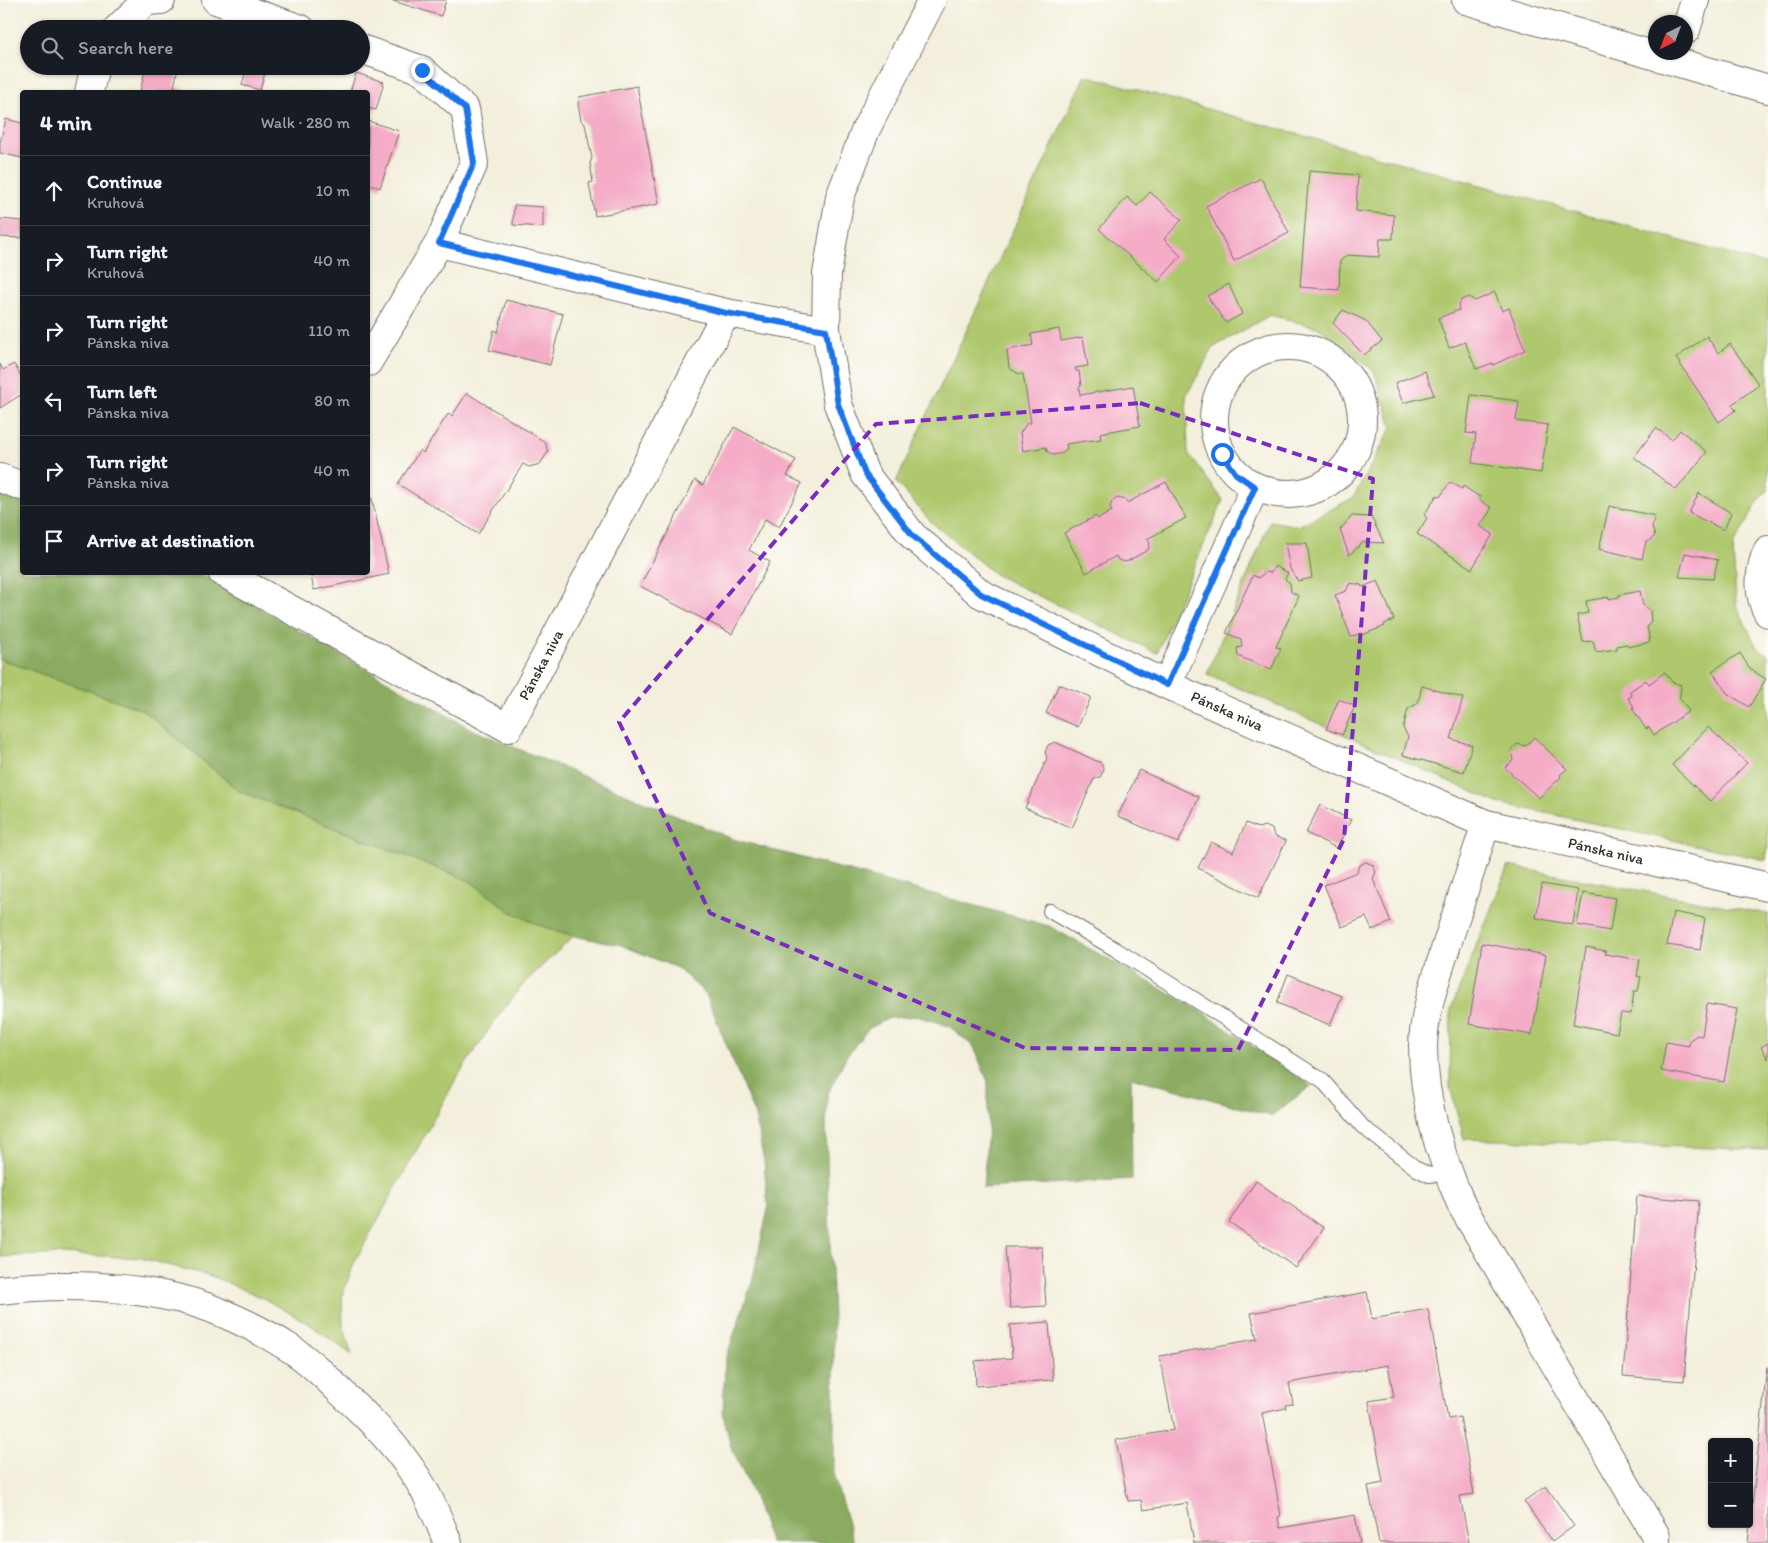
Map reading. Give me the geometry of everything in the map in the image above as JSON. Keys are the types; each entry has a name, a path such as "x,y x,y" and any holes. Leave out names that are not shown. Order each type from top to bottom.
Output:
{"street":[{"path":"127,20 146,2 161,0"},
{"path":"216,0 275,20"},
{"name":"Pánska niva","path":"932,0 866,129 840,197 827,274 826,330 838,404 865,474 913,536 981,594 1167,685 1486,824 1768,887"},
{"path":"1466,0 1648,49"},
{"path":"1690,15 1695,0"},
{"path":"370,52 422,70 465,109 474,163 439,243 370,359"},
{"path":"1686,60 1768,89"},
{"path":"89,90 93,75"},
{"path":"439,243 726,313 826,330"},
{"name":"Pánska niva","path":"228,575 508,728 726,313"},
{"path":"1278,346 1301,347 1323,355 1343,371 1357,393 1362,418 1359,443 1348,466 1329,483 1305,493 1279,494 1255,487 1236,474 1222,454 1214,432 1214,408 1222,386 1235,367 1255,353 1278,346"},
{"path":"0,478 20,485"},
{"path":"1167,685 1255,487"},
{"path":"1768,550 1763,560 1760,584 1765,608 1768,613"},
{"path":"1486,824 1427,1009 1423,1044 1425,1083 1433,1126 1448,1174 1462,1206 1656,1536 1656,1543"},
{"path":"0,1290 50,1286 91,1287 158,1294 182,1299 205,1307 291,1349 321,1372 359,1408 397,1450 428,1496 448,1543"}],"lane":[{"path":"1050,911 1115,949 1322,1080 1362,1127 1417,1169 1429,1175 1448,1174"}],"highlighted area":[{"path":"1140,403 1373,479 1344,839 1238,1050 1025,1048 710,913 619,722 876,424"}],"green space":[{"path":"1085,75 1768,265 1768,491 1762,495 1733,546 1736,604 1756,646 1768,655 1768,847 1766,860 1498,803 1207,674 1270,521 1298,526 1353,498 1392,427 1374,371 1319,328 1270,315 1214,347 1186,396 1188,453 1223,500 1157,653 996,575 931,522 896,482"},
{"path":"0,495 20,501 20,575 202,575 471,729 733,839 1049,926 1199,1010 1311,1086 1271,1116 1131,1077 1132,1179 983,1188 988,1127 988,1082 974,1047 949,1026 917,1016 889,1018 868,1029 846,1057 827,1095 826,1129 834,1347 834,1477 854,1543 770,1543 753,1494 731,1447 723,1414 725,1361 752,1282 768,1209 764,1161 755,1116 706,994 677,968 621,945 574,936 544,927 511,912 470,881 239,791 143,710 0,659"},
{"path":"0,659 143,710 239,791 470,881 512,912 544,927 574,936 526,981 493,1023 456,1079 355,1261 342,1296 343,1326 352,1355 308,1323 261,1297 211,1276 140,1258 61,1254 0,1257"},
{"path":"1508,866 1768,914 1768,1150 1464,1139 1450,1087 1451,1009"}],"building":[{"path":"390,0 446,0 441,16"},
{"path":"144,75 177,75 174,87 187,90 140,90"},
{"path":"245,75 264,75 260,90 242,85"},
{"path":"355,75 362,75 384,82 376,110 370,108 370,90 351,90"},
{"path":"637,86 659,204 595,216 589,183 593,182 590,163 592,158 585,124 581,120 578,104 579,97"},
{"path":"6,119 20,122 20,158 0,153 0,143"},
{"path":"370,122 399,131 380,188 370,185"},
{"path":"1309,171 1358,175 1356,211 1394,215 1393,239 1380,239 1379,257 1347,255 1340,261 1339,290 1300,287"},
{"path":"1261,178 1289,233 1234,261 1206,206"},
{"path":"1150,192 1182,220 1164,239 1181,256 1158,282 1099,229 1127,197 1137,206"},
{"path":"514,205 543,207 543,227 513,225"},
{"path":"0,219 20,221 20,238 0,237"},
{"path":"1229,284 1242,314 1226,323 1207,296"},
{"path":"1495,292 1502,311 1509,308 1525,350 1493,365 1493,363 1476,369 1465,342 1449,348 1438,318 1459,310 1458,307 1461,300 1469,297 1475,301"},
{"path":"506,300 563,314 550,365 489,350 494,330 498,332"},
{"path":"1343,310 1366,321 1382,341 1364,355 1333,323"},
{"path":"1059,329 1061,341 1083,337 1088,366 1075,368 1076,371 1079,371 1080,395 1133,386 1140,426 1100,433 1101,439 1066,444 1067,448 1063,453 1053,455 1047,451 1046,447 1023,451 1020,433 1027,423 1031,423 1023,374 1019,374 1009,368 1007,350 1033,345 1031,334"},
{"path":"1707,336 1718,353 1730,344 1759,385 1731,405 1736,410 1719,422 1676,358"},
{"path":"0,364 3,370 14,364 20,374 20,395 0,408"},
{"path":"1425,371 1434,395 1403,403 1395,383"},
{"path":"467,393 545,442 548,452 540,464 529,467 523,464 478,534 398,484 420,450 423,453 448,414 452,416"},
{"path":"1471,395 1519,401 1516,421 1548,425 1541,473 1472,463 1476,434 1466,433"},
{"path":"734,427 796,460 787,476 802,483 779,527 765,519 749,550 770,562 732,634 640,586 695,480 703,485"},
{"path":"1656,428 1672,440 1680,430 1707,452 1676,490 1634,457"},
{"path":"1166,482 1186,518 1147,539 1150,543 1148,550 1126,562 1118,560 1116,556 1086,573 1064,533 1096,516 1098,519 1112,511 1110,508 1112,501 1118,498 1126,500 1127,503"},
{"path":"1450,482 1462,489 1463,486 1480,497 1478,499 1492,508 1480,526 1493,534 1472,569 1417,534 1427,518 1424,515 1437,495 1440,497"},
{"path":"370,490 389,574 314,590 311,575 370,575"},
{"path":"1699,493 1731,513 1724,530 1689,513"},
{"path":"1609,506 1655,516 1652,527 1655,536 1646,542 1642,559 1599,549"},
{"path":"1352,516 1371,517 1384,543 1363,542 1349,555 1340,530"},
{"path":"1285,543 1307,543 1312,578 1298,581 1290,569"},
{"path":"1685,553 1718,560 1713,579 1679,577"},
{"path":"1275,566 1288,573 1285,579 1290,583 1291,592 1299,596 1276,647 1281,648 1271,670 1238,656 1237,648 1242,647 1241,639 1226,633 1253,575 1258,578 1266,572 1271,573"},
{"path":"1378,581 1394,620 1384,624 1385,626 1351,637 1335,595 1346,591 1350,583 1361,585 1362,587"},
{"path":"1640,591 1643,605 1650,610 1651,621 1647,627 1650,642 1628,647 1627,644 1617,646 1617,649 1596,652 1593,641 1583,642 1577,615 1588,613 1586,601 1619,597 1619,595"},
{"path":"1740,653 1750,669 1766,679 1749,707 1727,693 1712,671"},
{"path":"1665,672 1672,682 1681,685 1679,697 1689,711 1654,735 1649,727 1646,729 1632,708 1634,707 1628,698 1632,696 1629,692 1646,680 1649,684"},
{"path":"1059,684 1091,697 1078,727 1046,713"},
{"path":"1422,686 1463,698 1451,739 1472,745 1464,772 1403,755 1408,737 1403,728 1408,709 1418,703"},
{"path":"1339,699 1355,706 1342,735 1326,729"},
{"path":"1708,727 1747,763 1710,801 1672,765"},
{"path":"1534,737 1567,769 1539,798 1505,768 1513,760 1511,751 1517,744 1526,746"},
{"path":"1055,742 1101,763 1104,770 1100,777 1094,779 1072,828 1025,808 1047,758 1045,752 1048,745"},
{"path":"1139,770 1199,797 1178,843 1118,816"},
{"path":"1320,805 1351,820 1337,848 1306,833"},
{"path":"1246,823 1258,828 1265,826 1272,829 1274,836 1286,841 1258,898 1198,868 1211,842 1233,852"},
{"path":"1366,862 1373,865 1376,872 1373,879 1391,922 1372,930 1366,917 1342,927 1324,885 1357,872 1359,865"},
{"path":"1542,884 1578,890 1573,925 1536,918"},
{"path":"1583,893 1615,898 1610,931 1577,925"},
{"path":"1673,912 1705,918 1700,950 1667,945"},
{"path":"1482,943 1546,955 1532,1035 1469,1024"},
{"path":"1586,947 1606,951 1605,954 1640,960 1637,976 1641,977 1638,991 1634,991 1631,1014 1621,1013 1617,1033 1573,1024"},
{"path":"1288,974 1342,996 1330,1025 1277,1003"},
{"path":"1707,1004 1737,1009 1724,1082 1661,1071 1666,1042 1689,1046 1690,1040 1697,1035 1702,1036"},
{"path":"1768,1043 1768,1059 1761,1047"},
{"path":"1256,1181 1324,1228 1296,1268 1229,1222"},
{"path":"1637,1196 1699,1201 1684,1381 1623,1376"},
{"path":"1005,1247 1042,1247 1046,1306 1010,1308"},
{"path":"1367,1292 1372,1319 1428,1309 1448,1419 1460,1417 1474,1494 1460,1496 1469,1543 1379,1543 1368,1486 1383,1483 1369,1401 1394,1397 1388,1365 1289,1383 1293,1404 1285,1405 1286,1408 1262,1413 1281,1516 1278,1517 1280,1528 1355,1515 1360,1543 1194,1543 1187,1503 1143,1510 1141,1500 1128,1501 1116,1440 1174,1430 1160,1356 1257,1339 1251,1313"},
{"path":"1049,1322 1053,1380 976,1386 975,1361 1012,1358 1010,1325"},
{"path":"1768,1367 1768,1543 1748,1543 1750,1528 1753,1528 1753,1497"},
{"path":"1546,1486 1574,1526 1552,1542 1524,1501"}],"route":[{"path":"422,70 465,109 474,163 439,243 726,313 826,330 838,404 865,474 913,536 981,594 1167,685 1255,487 1236,474 1222,454"}]}
